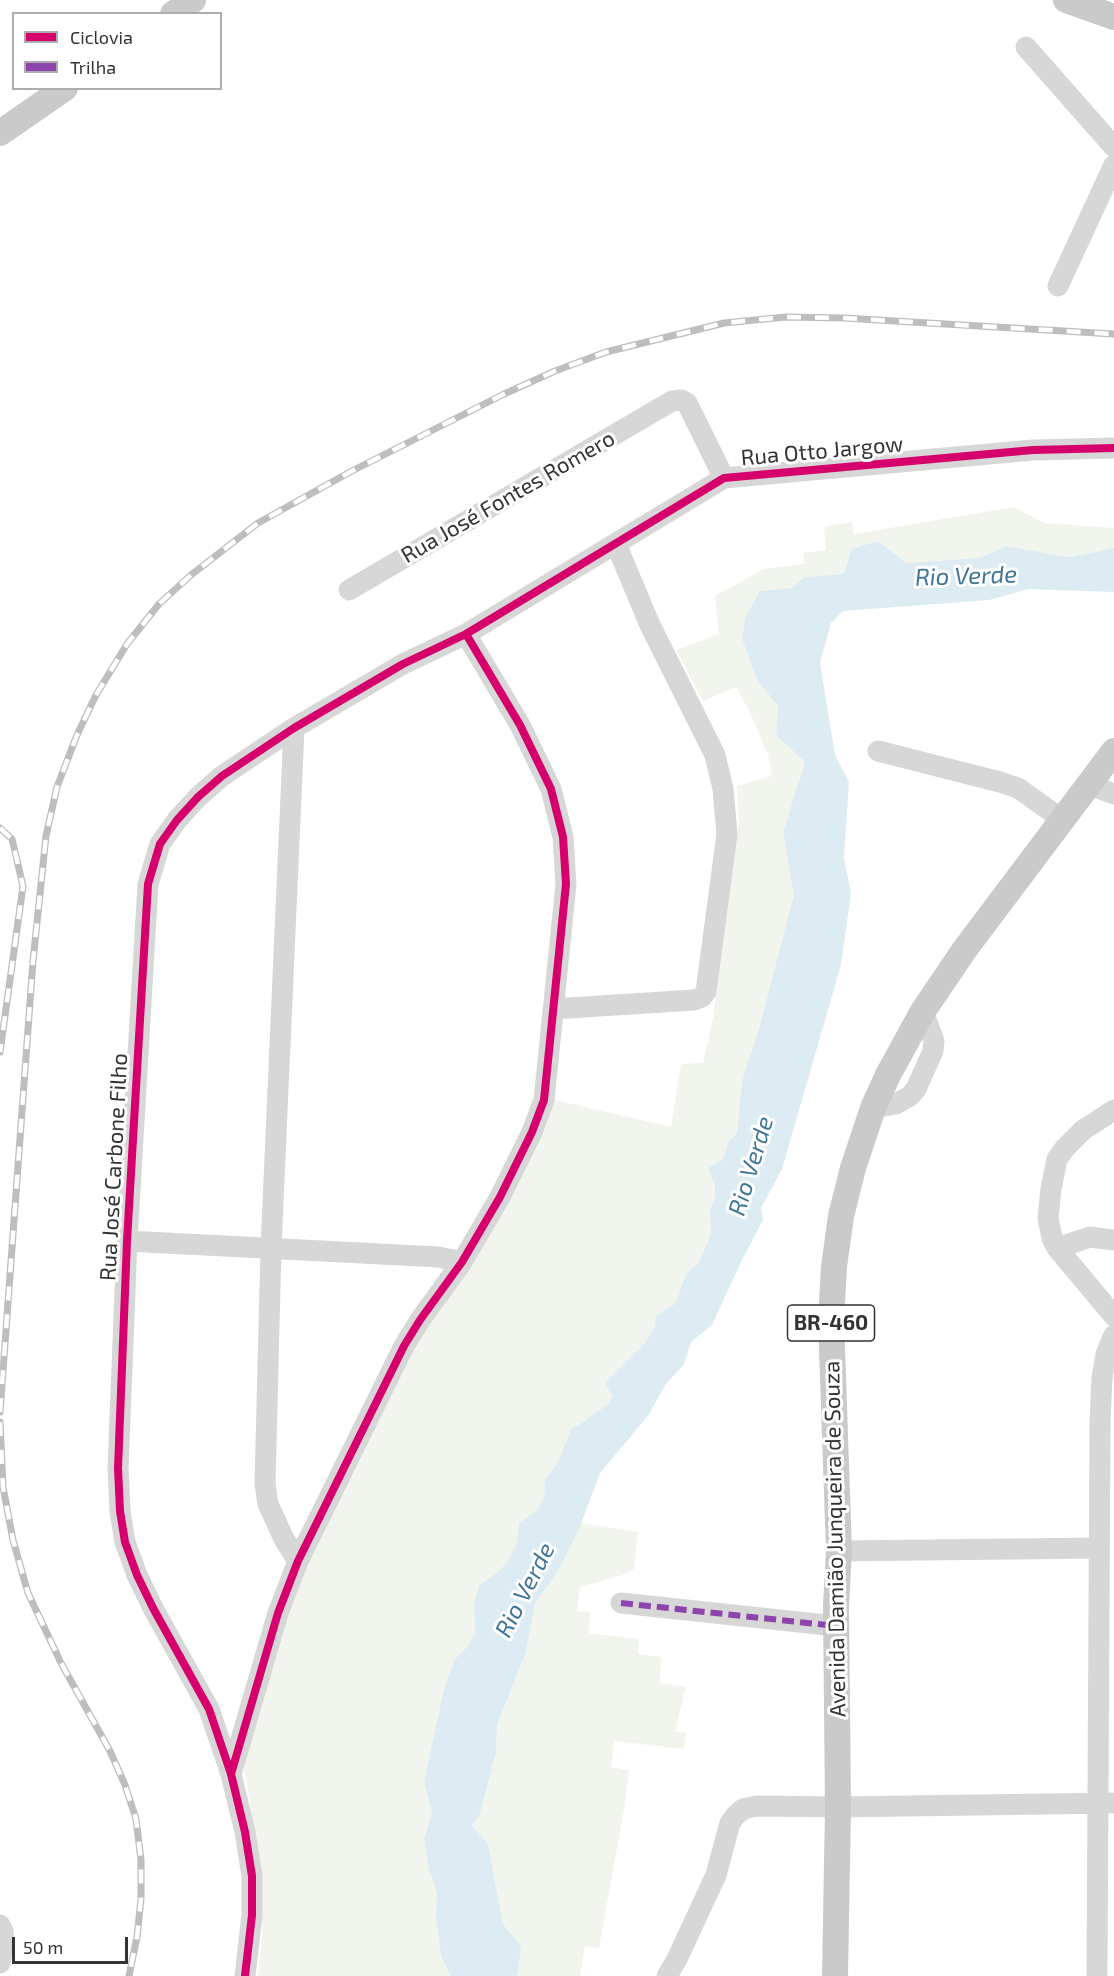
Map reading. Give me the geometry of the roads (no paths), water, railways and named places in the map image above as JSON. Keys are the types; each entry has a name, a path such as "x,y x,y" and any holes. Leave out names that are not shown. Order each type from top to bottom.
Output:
{"main road":[{"path":"176,12 193,0"},
{"path":"1066,0 1114,17"},
{"path":"0,133 62,90"},
{"name":"Avenida Damião Junqueira de Souza","path":"836,1976 838,1808 836,1626 839,1551 831,1319 834,1267 841,1216 853,1168 873,1108 923,1011 965,949 1114,751"}],"street":[{"path":"1026,46 1114,147"},
{"path":"1058,286 1114,165"},
{"name":"Rua José Fontes Romero","path":"349,590 676,400 687,403 724,478"},
{"name":"Rua Otto Jargow","path":"403,664 466,634 724,478 1033,450 1114,448"},
{"path":"553,1009 694,1000 702,997 706,992 727,834 723,789 715,754 650,625 616,544"},
{"name":"Rua José Carbone Filho","path":"231,1774 275,1622 298,1561 404,1346 462,1262 500,1197 532,1132 544,1100 567,884 563,837 551,789 520,725 466,634"},
{"name":"Rua José Carbone Filho","path":"245,1976 252,1915 252,1876 245,1832 231,1774 209,1708 137,1575 125,1542 120,1511 118,1468 127,1241 148,884 160,844 184,812 222,776 294,728 403,664"},
{"path":"294,728 270,1248 265,1484 268,1504 284,1539 298,1561"},
{"path":"878,752 1017,788 1063,820"},
{"path":"1090,785 1114,794"},
{"path":"1114,1110 1083,1130 1065,1148 1058,1159 1051,1189 1048,1218 1052,1238 1057,1248 1114,1316"},
{"path":"1057,1248 1090,1238 1114,1240"},
{"path":"127,1241 439,1257 462,1262"},
{"path":"1097,1976 1106,1803 1099,1548 1100,1422 1102,1378 1106,1354 1114,1335"},
{"path":"839,1551 1099,1548"},
{"path":"621,1603 836,1626"},
{"path":"667,1976 716,1875 730,1823 744,1809 757,1806 838,1808 1106,1803"},
{"path":"0,1925 4,1940 0,1963"}],"water":[{"name":"Rio Verde","path":"878,541 907,563 980,558 1006,546 1069,557 1114,548 1114,592 1028,589 989,600 843,611 831,623 820,663 835,755 849,782 844,858 851,893 841,965 782,1169 761,1208 763,1220 712,1325 691,1342 684,1364 666,1384 648,1416 600,1473 579,1529 558,1571 535,1604 526,1652 497,1725 496,1753 480,1814 472,1825 488,1844 503,1924 521,1946 518,1974 516,1976 451,1976 441,1956 436,1919 437,1893 429,1870 424,1839 432,1813 424,1782 444,1690 455,1659 468,1646 475,1633 474,1604 479,1585 506,1564 517,1542 519,1523 538,1509 544,1496 545,1479 557,1464 572,1428 608,1404 612,1396 605,1383 645,1343 655,1327 656,1316 676,1303 686,1274 699,1262 711,1234 710,1209 715,1198 715,1185 708,1168 723,1159 729,1141 737,1133 742,1081 758,1032 794,895 783,832 805,762 776,735 778,706 757,680 742,639 745,618 760,591 792,588 804,577 844,574 851,549"}],"railway":[{"path":"0,1412 33,961 46,836 57,787 77,735 96,695 127,644 159,604 191,575 258,523 350,472 502,395 555,371 606,352 724,323 786,317 844,318 1114,334"},
{"path":"0,828 12,839 23,886 0,1052"},
{"path":"0,1422 3,1487 13,1540 28,1593 61,1663 110,1751 125,1785 136,1819 141,1860 141,1899 137,1937 129,1976"}]}
